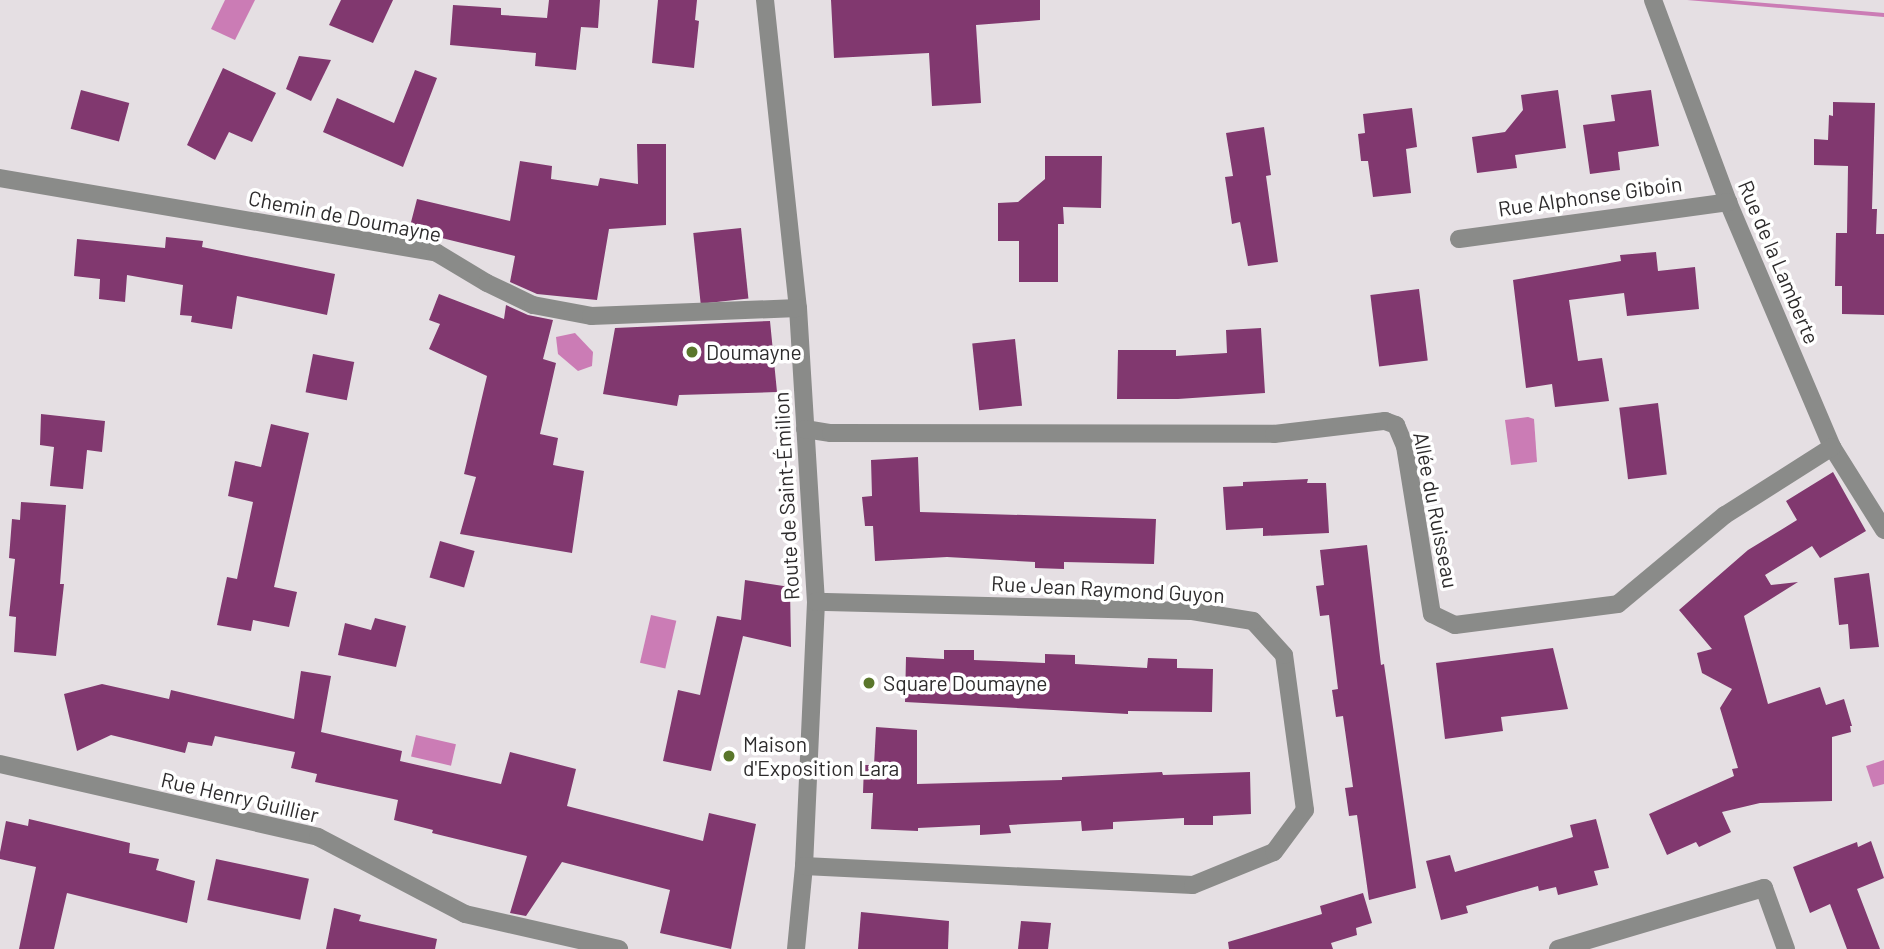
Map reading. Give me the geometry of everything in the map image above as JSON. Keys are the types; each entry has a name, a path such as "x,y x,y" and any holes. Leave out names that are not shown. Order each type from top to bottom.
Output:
{"street":[{"name":"Route de Saint-Émilion","path":"765,0 798,308 816,602 804,866 796,949"},
{"name":"Rue de la Lamberte","path":"1653,0 1728,202 1832,447 1884,530"},
{"name":"Chemin de Doumayne","path":"0,178 437,253 487,283 533,305 591,316 798,308"},
{"name":"Rue Alphonse Giboin","path":"1460,239 1728,202"},
{"name":"Allée du Ruisseau","path":"805,429 831,433 1274,433 1385,421 1396,425 1405,446 1432,614 1455,625 1618,604 1725,515 1832,447"},
{"name":"Rue Jean Raymond Guyon","path":"804,866 1193,885 1274,852 1305,810 1284,655 1253,621 1191,611 816,602"},
{"name":"Rue Henry Guillier","path":"0,764 318,837 465,914 619,949"},
{"path":"1558,949 1764,888 1786,949"}],"shaded area":[{"path":"225,0 255,0 235,40 211,29"},
{"path":"1687,0 1729,0 1884,13 1884,17"},
{"path":"575,333 593,352 592,366 578,371 558,354 556,337"},
{"path":"1528,417 1534,419 1537,462 1511,465 1505,420"},
{"path":"651,615 676,621 665,669 640,663"},
{"path":"416,735 456,744 451,766 411,756"},
{"path":"1884,760 1884,784 1873,787 1866,766"}],"building":[{"path":"341,0 393,0 373,43 329,25"},
{"path":"549,0 600,0 598,28 581,27 576,70 535,66 536,53 450,45 453,5 501,8 501,15 547,18"},
{"path":"658,0 697,0 695,20 699,21 694,68 652,63"},
{"path":"831,0 1040,0 1040,20 976,25 981,103 932,106 929,53 834,58"},
{"path":"299,56 331,60 311,101 286,89"},
{"path":"223,68 276,93 252,142 229,132 215,160 187,145"},
{"path":"415,70 437,78 403,167 323,132 337,98 394,123"},
{"path":"81,90 129,103 119,142 71,129"},
{"path":"1558,90 1566,148 1515,155 1517,168 1477,173 1472,137 1505,132 1523,110 1521,95"},
{"path":"1651,90 1659,146 1618,152 1620,170 1590,174 1583,125 1615,121 1611,95"},
{"path":"1833,102 1875,103 1872,209 1877,209 1876,234 1884,234 1884,315 1842,314 1842,286 1835,286 1836,233 1847,233 1848,166 1814,165 1814,139 1828,140 1829,115 1833,116"},
{"path":"1412,108 1417,147 1406,149 1411,193 1373,197 1368,161 1361,161 1358,134 1365,133 1363,114"},
{"path":"1264,127 1271,175 1266,176 1278,262 1248,266 1240,222 1232,224 1225,177 1233,176 1226,133"},
{"path":"637,144 666,144 666,225 609,229 597,300 537,294 510,282 515,256 409,230 417,199 510,221 520,161 552,166 551,179 598,186 600,178 638,184"},
{"path":"1045,156 1102,156 1101,208 1063,207 1064,224 1058,224 1058,282 1019,282 1019,241 998,241 998,203 1018,202 1045,179"},
{"path":"741,228 748,299 701,304 693,233"},
{"path":"166,237 203,241 202,247 335,274 327,315 237,296 232,329 191,322 192,316 180,315 183,285 127,275 125,302 99,299 100,279 74,276 77,239 165,248"},
{"path":"1656,252 1658,271 1695,267 1699,309 1627,316 1624,293 1569,300 1578,361 1602,358 1609,401 1555,407 1552,384 1526,388 1513,280 1621,261 1620,255"},
{"path":"1419,289 1428,360 1379,366 1370,295"},
{"path":"439,294 504,319 506,305 528,315 553,320 543,359 556,363 540,434 558,438 553,465 584,471 572,553 460,534 476,477 464,474 487,376 429,349 440,324 429,320"},
{"name":"Doumayne","path":"770,321 777,392 679,395 677,406 603,394 615,328"},
{"path":"1261,328 1265,393 1178,399 1117,399 1118,350 1176,350 1176,356 1227,353 1226,330"},
{"path":"1015,339 1022,406 979,410 972,343"},
{"path":"313,354 354,362 347,400 306,392"},
{"path":"1658,403 1667,474 1628,479 1619,408"},
{"path":"41,414 105,421 102,452 87,450 83,489 50,486 54,447 40,445"},
{"path":"271,424 309,433 274,587 297,592 289,627 253,620 251,631 217,625 227,577 237,579 253,502 228,496 235,461 261,467"},
{"path":"918,457 920,512 1156,519 1154,564 1064,562 1064,569 1035,568 1035,562 947,557 875,561 873,526 865,526 862,497 872,496 871,460"},
{"path":"1833,472 1866,531 1820,558 1812,546 1765,575 1771,585 1798,582 1744,616 1768,704 1820,687 1826,705 1844,699 1852,726 1851,732 1832,737 1832,801 1760,803 1722,812 1731,832 1699,847 1696,842 1667,855 1649,814 1734,776 1732,769 1738,768 1720,708 1732,689 1702,673 1697,653 1712,649 1679,610 1748,550 1797,520 1786,501"},
{"path":"1308,479 1307,483 1326,483 1329,533 1263,536 1263,528 1226,530 1223,487 1243,486 1243,482"},
{"path":"21,502 66,505 60,584 64,584 56,656 14,652 16,617 9,616 15,559 9,558 12,519 20,520"},
{"path":"440,541 475,551 464,587 430,578"},
{"path":"1367,545 1381,665 1384,664 1416,888 1369,900 1357,815 1349,816 1345,788 1353,787 1343,716 1336,717 1332,690 1338,689 1329,615 1320,616 1316,586 1324,585 1320,550"},
{"path":"1869,573 1879,647 1850,649 1848,624 1839,625 1834,578"},
{"path":"745,580 790,587 791,647 743,636 711,771 663,761 678,690 700,695 717,616 741,620"},
{"path":"375,618 406,626 396,667 338,655 345,623 371,630"},
{"path":"1553,648 1568,709 1501,717 1503,731 1445,739 1436,663"},
{"path":"944,650 974,650 974,660 1045,663 1045,654 1075,655 1075,664 1147,668 1148,658 1177,659 1177,668 1213,669 1212,712 1128,711 1128,714 905,702 906,657 944,659"},
{"path":"301,671 331,676 321,732 402,751 400,761 501,784 510,752 576,769 567,806 703,841 709,813 756,824 731,949 660,933 670,890 562,862 526,916 510,913 527,856 432,833 433,830 394,820 398,800 315,782 317,774 291,768 295,752 215,736 212,746 188,742 185,753 111,735 77,751 64,694 102,684 169,699 171,690 294,719"},
{"path":"876,727 917,730 917,784 1062,780 1062,777 1162,772 1163,775 1250,772 1251,814 1213,816 1213,825 1184,825 1184,818 1113,822 1113,829 1082,831 1081,821 1009,825 1011,833 980,835 980,825 918,828 918,831 871,829 873,793 863,793 864,765 874,765"},
{"path":"29,819 130,843 129,853 159,859 156,870 195,881 187,923 67,893 54,949 19,949 36,867 0,859 0,852 6,821 28,826"},
{"path":"1596,819 1609,868 1594,871 1598,885 1558,895 1556,887 1539,891 1538,886 1466,906 1468,913 1441,920 1426,861 1450,855 1455,872 1573,837 1570,825"},
{"path":"1871,841 1884,878 1857,889 1880,949 1847,949 1830,904 1810,913 1793,867 1857,842 1858,847"},
{"path":"216,859 309,879 300,920 207,900"},
{"path":"1363,893 1372,923 1356,928 1357,935 1331,943 1333,949 1229,949 1228,942 1322,914 1320,906"},
{"path":"334,908 361,915 359,921 437,939 435,949 326,949"},
{"path":"861,912 949,921 948,949 858,949"},
{"path":"1021,921 1051,923 1048,949 1018,949"}],"place":[{"name":"Doumayne","path":"692,352"},
{"name":"Square Doumayne","path":"869,683"},
{"name":"Maison d'Exposition Lara","path":"729,756"}]}
